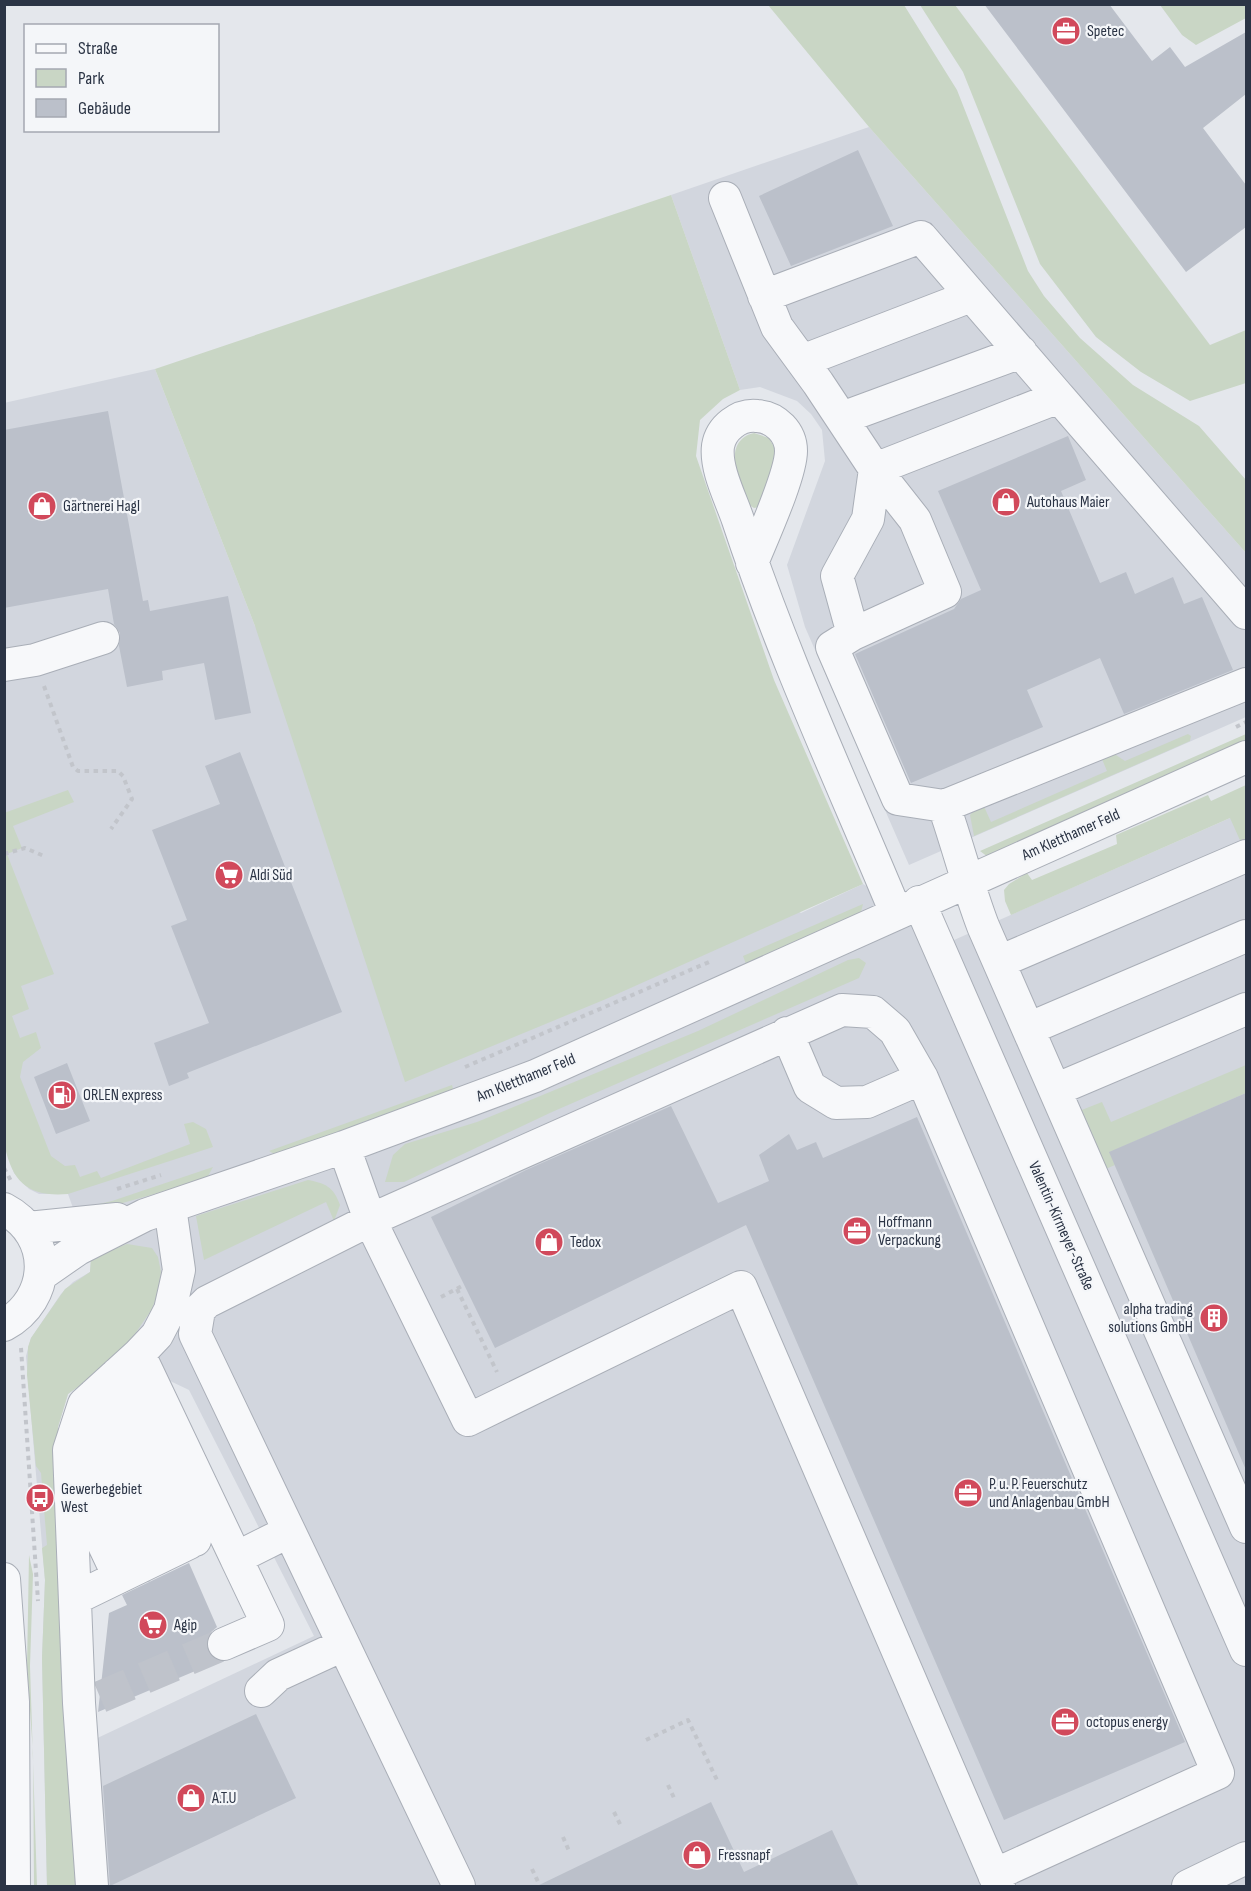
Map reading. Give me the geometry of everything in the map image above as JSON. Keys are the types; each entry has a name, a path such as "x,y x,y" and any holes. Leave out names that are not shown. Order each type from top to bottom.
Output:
{"street":[{"path":"725,198 777,327 842,418 875,469 915,520 945,592 842,641 794,668"},
{"path":"764,296 921,237 1246,613"},
{"path":"802,361 971,296"},
{"path":"842,418 1021,352"},
{"path":"875,469 1059,397"},
{"path":"875,469 868,519 837,576 842,641 898,799 944,806 1246,684"},
{"path":"752,563 794,668 908,907"},
{"path":"20,662 103,638"},
{"name":"Am Kletthamer Feld","path":"42,1274 78,1249 158,1211 344,1147 535,1076 1246,757"},
{"path":"944,806 959,851 966,882 999,962 1246,1527"},
{"path":"999,962 1246,856"},
{"name":"Valentin-Kirmeyer-Straße","path":"908,907 1246,1650"},
{"path":"1028,1029 1246,936"},
{"path":"1055,1090 1246,1009"},
{"path":"92,1887 83,1775 90,1700 76,1598 69,1450 84,1404 157,1335 183,1315 199,1310 216,1297 370,1220 843,1010 873,1012 896,1031 922,1078 1218,1773 996,1881 741,1287 468,1420 370,1220 344,1147"},
{"path":"787,1033 810,1087 836,1103 867,1102 922,1078"},
{"path":"10,1198 36,1242 42,1274 29,1303 10,1331"},
{"path":"158,1211 179,1270 183,1315 195,1334 200,1350 459,1887"},
{"name":"Am Kletthamer Feld","path":"28,1228 72,1226 158,1211"},
{"path":"117,1374 169,1552"},
{"path":"117,1374 169,1552"},
{"path":"77,1427 169,1552"},
{"path":"70,1474 169,1552"},
{"path":"76,1598 169,1552 236,1558 288,1532"},
{"path":"224,1644 268,1625 236,1558"},
{"path":"4,1579 13,1702 15,1887"},
{"path":"261,1691 278,1675 343,1645"},
{"path":"1188,1887 1246,1858"}],"path":[{"path":"20,662 73,767 78,771 118,771 123,776 132,799 111,829"},
{"path":"1225,732 1246,722"},
{"path":"4,854 25,848 44,856"},
{"path":"459,1070 714,960"},
{"path":"4,1168 10,1198"},
{"path":"112,1190 169,1173"},
{"path":"457,1289 510,1400"},
{"path":"10,1331 21,1363 37,1556 38,1605"},
{"path":"646,1740 688,1719 717,1780"},
{"path":"668,1785 675,1800"},
{"path":"614,1812 621,1826"},
{"path":"563,1837 569,1851"},
{"path":"532,1869 540,1887"}],"shaded area":[{"name":"Autohaus Maier","path":"869,127 1246,553 1246,717 909,865 805,627 787,565 825,461 822,430 811,414 797,401 760,387 740,390 671,195"},
{"path":"155,369 255,626 801,913 863,884 954,940 1246,811 1246,1886 47,1886 42,1658 45,1580 26,1356 31,1338 61,1294 73,1282 90,1272 91,1258 68,1194 39,1194 29,1189 14,1173 5,1147 4,403","holes":["120,1357 189,1390 314,1636 72,1750 56,1549 58,1427 68,1394"]}],"green space":[{"path":"768,5 904,5 957,90 1028,271 1044,296 1080,338 1133,385 1199,426 1246,480 1246,553 869,127"},
{"path":"920,5 955,5 1210,345 1246,330 1246,383 1190,401 1141,372 1096,337 1040,264 963,72"},
{"path":"1160,5 1246,5 1246,18 1196,45 1182,35"},
{"path":"671,195 740,390 723,399 700,420 696,456 774,680 863,884 606,999 405,1082 255,626 155,369"},
{"path":"754,433 769,438 777,452 759,507 754,508 746,503 737,473 735,453 744,437"},
{"path":"1188,734 1191,736 1190,741 974,836 970,815 982,802 991,822 1107,771 1099,752 1116,755 1125,761"},
{"path":"1246,734 1246,744 988,857 980,851"},
{"path":"1246,785 1246,845 1243,847 1230,818 1011,915 1005,901 1004,890 1009,884 1027,873 1032,880 1117,844 1116,835 1208,795 1211,801"},
{"path":"68,790 74,802 13,826 22,848 7,854 54,974 21,986 29,1009 12,1016 20,1038 36,1032 41,1048 23,1062 20,1077 51,1156 65,1166 75,1165 80,1177 97,1171 101,1178 190,1144 184,1124 193,1122 206,1129 213,1147 68,1194 55,1194 43,1193 25,1186 13,1170 5,1147 4,813"},
{"path":"863,904 861,912 848,921 747,967 743,956"},
{"path":"859,958 866,963 859,978 552,1112 404,1182 385,1182 393,1155 405,1144 477,1122 698,1031 848,960"},
{"path":"1246,1065 1246,1093 1110,1152 1115,1165 1101,1171 1074,1113 1102,1102 1111,1122"},
{"path":"452,1085 455,1096 278,1156 269,1151"},
{"path":"213,1167 207,1178 194,1183 101,1209 78,1209 112,1201"},
{"path":"308,1180 324,1184 335,1194 340,1205 334,1221 326,1202 204,1260 196,1216"},
{"path":"127,1244 152,1248 158,1257 161,1272 158,1293 152,1309 120,1356 68,1394 58,1427 56,1549 71,1750 78,1886 47,1886 42,1658 45,1580 42,1548 47,1545 41,1473 36,1466 27,1375 28,1347 31,1338 65,1289 90,1272 91,1258"},
{"path":"29,1555 33,1574 30,1666 33,1747 27,1667"},
{"path":"33,1763 37,1886 34,1886"}],"building":[{"path":"984,4 1109,4 1152,61 1170,47 1185,67 1246,32 1246,94 1203,128 1246,185 1246,227 1186,272"},
{"path":"858,150 893,226 791,266 759,196"},
{"path":"108,411 143,601 148,600 150,611 228,596 251,713 215,720 204,663 162,671 163,680 127,687 119,646 120,633 114,624 108,589 4,608 4,430"},
{"path":"1068,436 1086,480 1061,491 1100,583 1126,572 1135,594 1173,577 1184,604 1202,597 1233,670 1124,714 1100,658 1027,690 1043,727 911,783 855,654 954,609 961,599 981,590 938,491"},
{"name":"Aldi Süd","path":"240,752 342,1012 187,1073 189,1078 169,1086 154,1043 209,1023 171,926 187,920 152,830 220,804 205,766"},
{"path":"67,1063 90,1121 56,1134 34,1077"},
{"name":"alpha trading solutions GmbH","path":"1246,1093 1246,1470 1109,1152"},
{"path":"671,1106 718,1203 769,1181 759,1155 789,1134 797,1150 816,1142 823,1158 917,1117 1185,1742 1004,1820 746,1225 495,1348 431,1217 526,1170"},
{"path":"189,1563 217,1627 209,1634 206,1642 207,1651 219,1661 98,1712 109,1613 127,1605 122,1595"},
{"path":"256,1714 296,1798 110,1886 103,1786"},
{"path":"711,1802 744,1872 832,1830 859,1887 535,1887"}],"tunnel":[{"path":"100,1697 224,1644"}],"place":[{"name":"Spetec","path":"1066,31"},
{"name":"Autohaus Maier","path":"1006,502"},
{"name":"Gärtnerei Hagl","path":"42,506"},
{"name":"Aldi Süd","path":"229,875"},
{"name":"ORLEN express","path":"62,1095"},
{"name":"Hoffmann Verpackung","path":"857,1231"},
{"name":"Tedox","path":"549,1242"},
{"name":"alpha trading solutions GmbH","path":"1214,1318"},
{"name":"P. u. P. Feuerschutz und Anlagenbau GmbH","path":"968,1493"},
{"name":"Gewerbegebiet West","path":"40,1498"},
{"name":"Agip","path":"153,1625"},
{"name":"octopus energy","path":"1065,1722"},
{"name":"A.T.U","path":"191,1798"},
{"name":"Fressnapf","path":"697,1855"}]}
